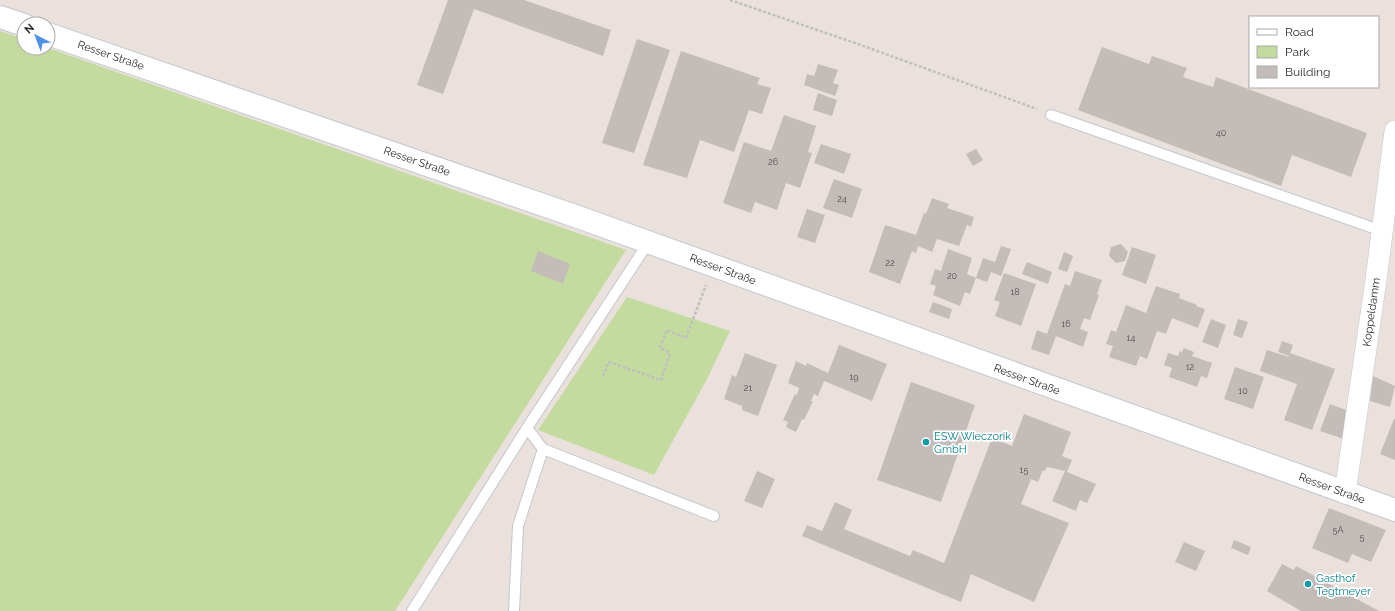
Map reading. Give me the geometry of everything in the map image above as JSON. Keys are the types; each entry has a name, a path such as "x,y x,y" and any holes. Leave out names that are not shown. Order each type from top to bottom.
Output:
{"main road":[{"path":"0,17 16,22"},
{"name":"Resser Straße","path":"56,37 563,212 1395,510"}],"street":[{"name":"Koppeldamm","path":"1345,493 1395,131"}],"lane":[{"path":"1051,115 1382,231"},
{"path":"412,611 527,428 648,243"},
{"path":"527,428 543,449 714,516"},
{"path":"514,611 518,526 543,449"}],"path":[{"path":"730,0 858,44 1051,115"},
{"path":"604,376 609,362 661,380 670,353 660,348 667,330 686,338 713,266"}],"green space":[{"path":"0,31 16,36 16,56 56,56 56,51 626,250 395,611 0,611"},
{"path":"627,297 730,331 706,381 654,475 538,430"}],"building":[{"path":"448,0 524,0 611,30 603,56 474,9 443,94 417,85"},
{"path":"637,39 670,50 634,153 602,143"},
{"path":"1102,47 1149,64 1152,56 1187,68 1183,77 1213,87 1216,77 1367,133 1351,177 1292,155 1281,186 1078,110"},
{"path":"681,51 760,78 757,84 771,88 762,114 749,110 734,152 700,140 687,178 643,165"},
{"path":"818,64 838,70 833,83 839,85 835,96 804,85 807,74 814,76"},
{"path":"818,93 837,100 832,116 813,110"},
{"path":"784,115 816,126 808,152 812,153 800,188 786,183 777,210 755,202 751,213 723,203 744,142 771,151"},
{"path":"821,144 851,154 844,174 814,163"},
{"path":"976,149 983,160 973,166 966,154"},
{"path":"834,179 862,189 852,218 823,208"},
{"path":"932,198 949,204 947,208 974,217 971,227 967,225 959,246 937,239 932,252 918,246 916,253 912,251 900,284 869,272 885,225 916,235 924,213 926,214"},
{"path":"807,209 825,215 815,243 797,237"},
{"path":"1121,244 1128,252 1125,261 1116,263 1109,256 1111,247"},
{"path":"1001,246 1011,249 1001,276 991,272 987,282 976,278 983,258 995,262"},
{"path":"1132,247 1156,255 1146,284 1122,275"},
{"path":"948,249 972,258 967,274 976,278 970,294 965,292 960,306 933,295 936,286 930,284 935,269 941,271"},
{"path":"538,251 570,264 563,284 531,271"},
{"path":"1064,252 1073,256 1067,272 1058,269"},
{"path":"1027,262 1052,272 1048,284 1022,274"},
{"path":"1075,271 1102,280 1097,294 1099,295 1090,320 1084,318 1080,329 1088,332 1083,347 1056,336 1049,355 1031,349 1037,330 1047,334 1065,284 1070,286"},
{"path":"1004,273 1036,284 1021,326 995,316 1000,302 994,300"},
{"path":"1156,286 1180,294 1179,298 1205,309 1198,328 1172,318 1166,334 1157,331 1147,359 1140,356 1136,366 1109,357 1113,346 1106,344 1111,330 1116,332 1126,305 1146,313"},
{"path":"933,302 952,309 949,319 929,312"},
{"path":"1211,319 1226,325 1218,348 1202,342"},
{"path":"1238,319 1248,322 1242,338 1233,335"},
{"path":"1282,341 1293,345 1290,353 1335,369 1312,430 1284,420 1297,384 1260,371 1267,350 1289,357 1278,352"},
{"path":"839,345 887,364 872,401 824,381 818,396 814,394 811,401 813,401 804,420 802,419 796,432 786,427 788,422 783,420 795,394 797,395 799,388 788,383 796,361 806,366 807,363 828,373"},
{"path":"1184,348 1194,352 1192,356 1212,363 1207,378 1201,376 1197,387 1169,377 1172,368 1164,365 1168,353 1178,356 1180,351 1182,352"},
{"path":"745,353 777,365 758,416 742,410 742,406 724,399 732,375 736,377"},
{"path":"1235,367 1264,377 1253,409 1224,399"},
{"path":"1373,376 1395,386 1390,407 1370,401"},
{"name":"ESW Wieczorik GmbH","path":"911,382 975,405 941,502 877,480"},
{"path":"1330,404 1346,410 1344,439 1320,431"},
{"path":"1024,414 1071,432 1062,456 1072,460 1067,472 1096,484 1087,503 1080,500 1076,511 1052,501 1065,471 1047,467 1045,471 1043,470 1038,482 1031,479 1021,504 1069,523 1034,602 971,574 961,602 802,536 807,525 822,531 835,502 852,510 844,529 910,556 913,550 944,563 992,438 1012,446"},
{"path":"1395,419 1395,460 1380,454"},
{"path":"757,471 775,479 762,508 744,501"},
{"path":"1329,508 1386,530 1371,562 1352,554 1348,563 1312,548"},
{"path":"1234,540 1251,547 1248,555 1231,548"},
{"path":"1184,542 1205,551 1196,571 1175,562"},
{"name":"Gasthof Tegtmeyer","path":"1282,564 1294,570 1296,566 1379,611 1301,611 1267,591"}],"place":[{"name":"ESW Wieczorik GmbH","path":"926,442"},
{"name":"Gasthof Tegtmeyer","path":"1308,584"}]}
